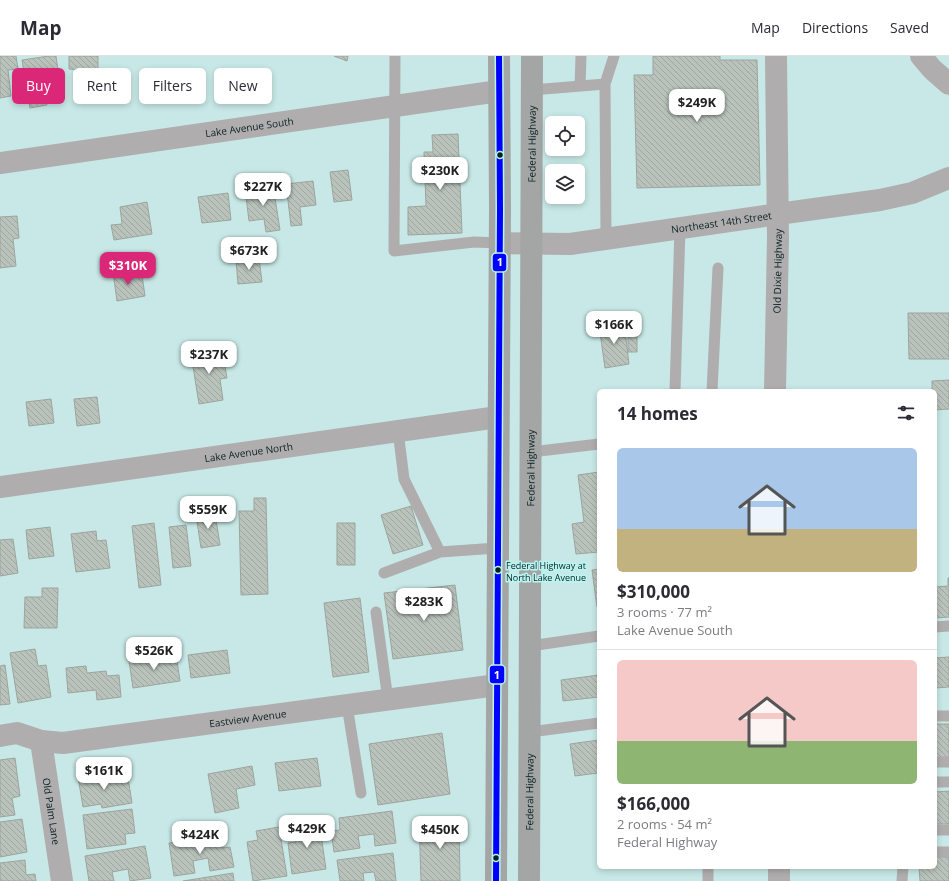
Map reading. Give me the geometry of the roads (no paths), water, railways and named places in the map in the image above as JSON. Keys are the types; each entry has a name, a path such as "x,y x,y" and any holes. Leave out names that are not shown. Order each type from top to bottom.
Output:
{"main road":[{"path":"496,881 499,56"},
{"name":"Federal Highway","path":"530,881 532,56"},
{"path":"497,685 514,706 530,732"}],"street":[{"name":"Old Dixie Highway","path":"775,389 778,214 776,56"},
{"path":"921,56 932,69 949,84"},
{"name":"Lake Avenue South","path":"0,163 499,92"},
{"name":"Northeast 14th Street","path":"499,242 570,244 880,200 912,193 947,180"},
{"name":"Lake Avenue North","path":"0,487 498,416"},
{"name":"Eastview Avenue","path":"0,736 17,734 41,741 63,743 497,685"},
{"name":"Old Palm Lane","path":"41,741 62,881"},
{"path":"779,869 779,881"}],"lane":[{"path":"395,56 396,106 394,251 474,242 499,242"},
{"path":"580,86 581,56"},
{"path":"606,239 605,84 614,56"},
{"path":"532,90 605,84"},
{"path":"675,389 680,228"},
{"path":"712,389 718,268"},
{"path":"398,431 404,479 440,552"},
{"path":"531,452 597,444"},
{"path":"384,573 440,552 497,548"},
{"path":"376,612 388,700"},
{"path":"937,626 949,626"},
{"path":"530,646 597,636"},
{"path":"347,705 361,793"},
{"path":"937,716 949,716"},
{"path":"530,732 597,723"},
{"path":"937,762 949,762"},
{"path":"937,782 949,782"},
{"path":"937,830 949,830"},
{"path":"937,852 949,852"},
{"path":"708,869 708,881"},
{"path":"902,881 903,869"}],"place":[{"name":"Federal Highway at North Lake Avenue","path":"498,570"}]}
